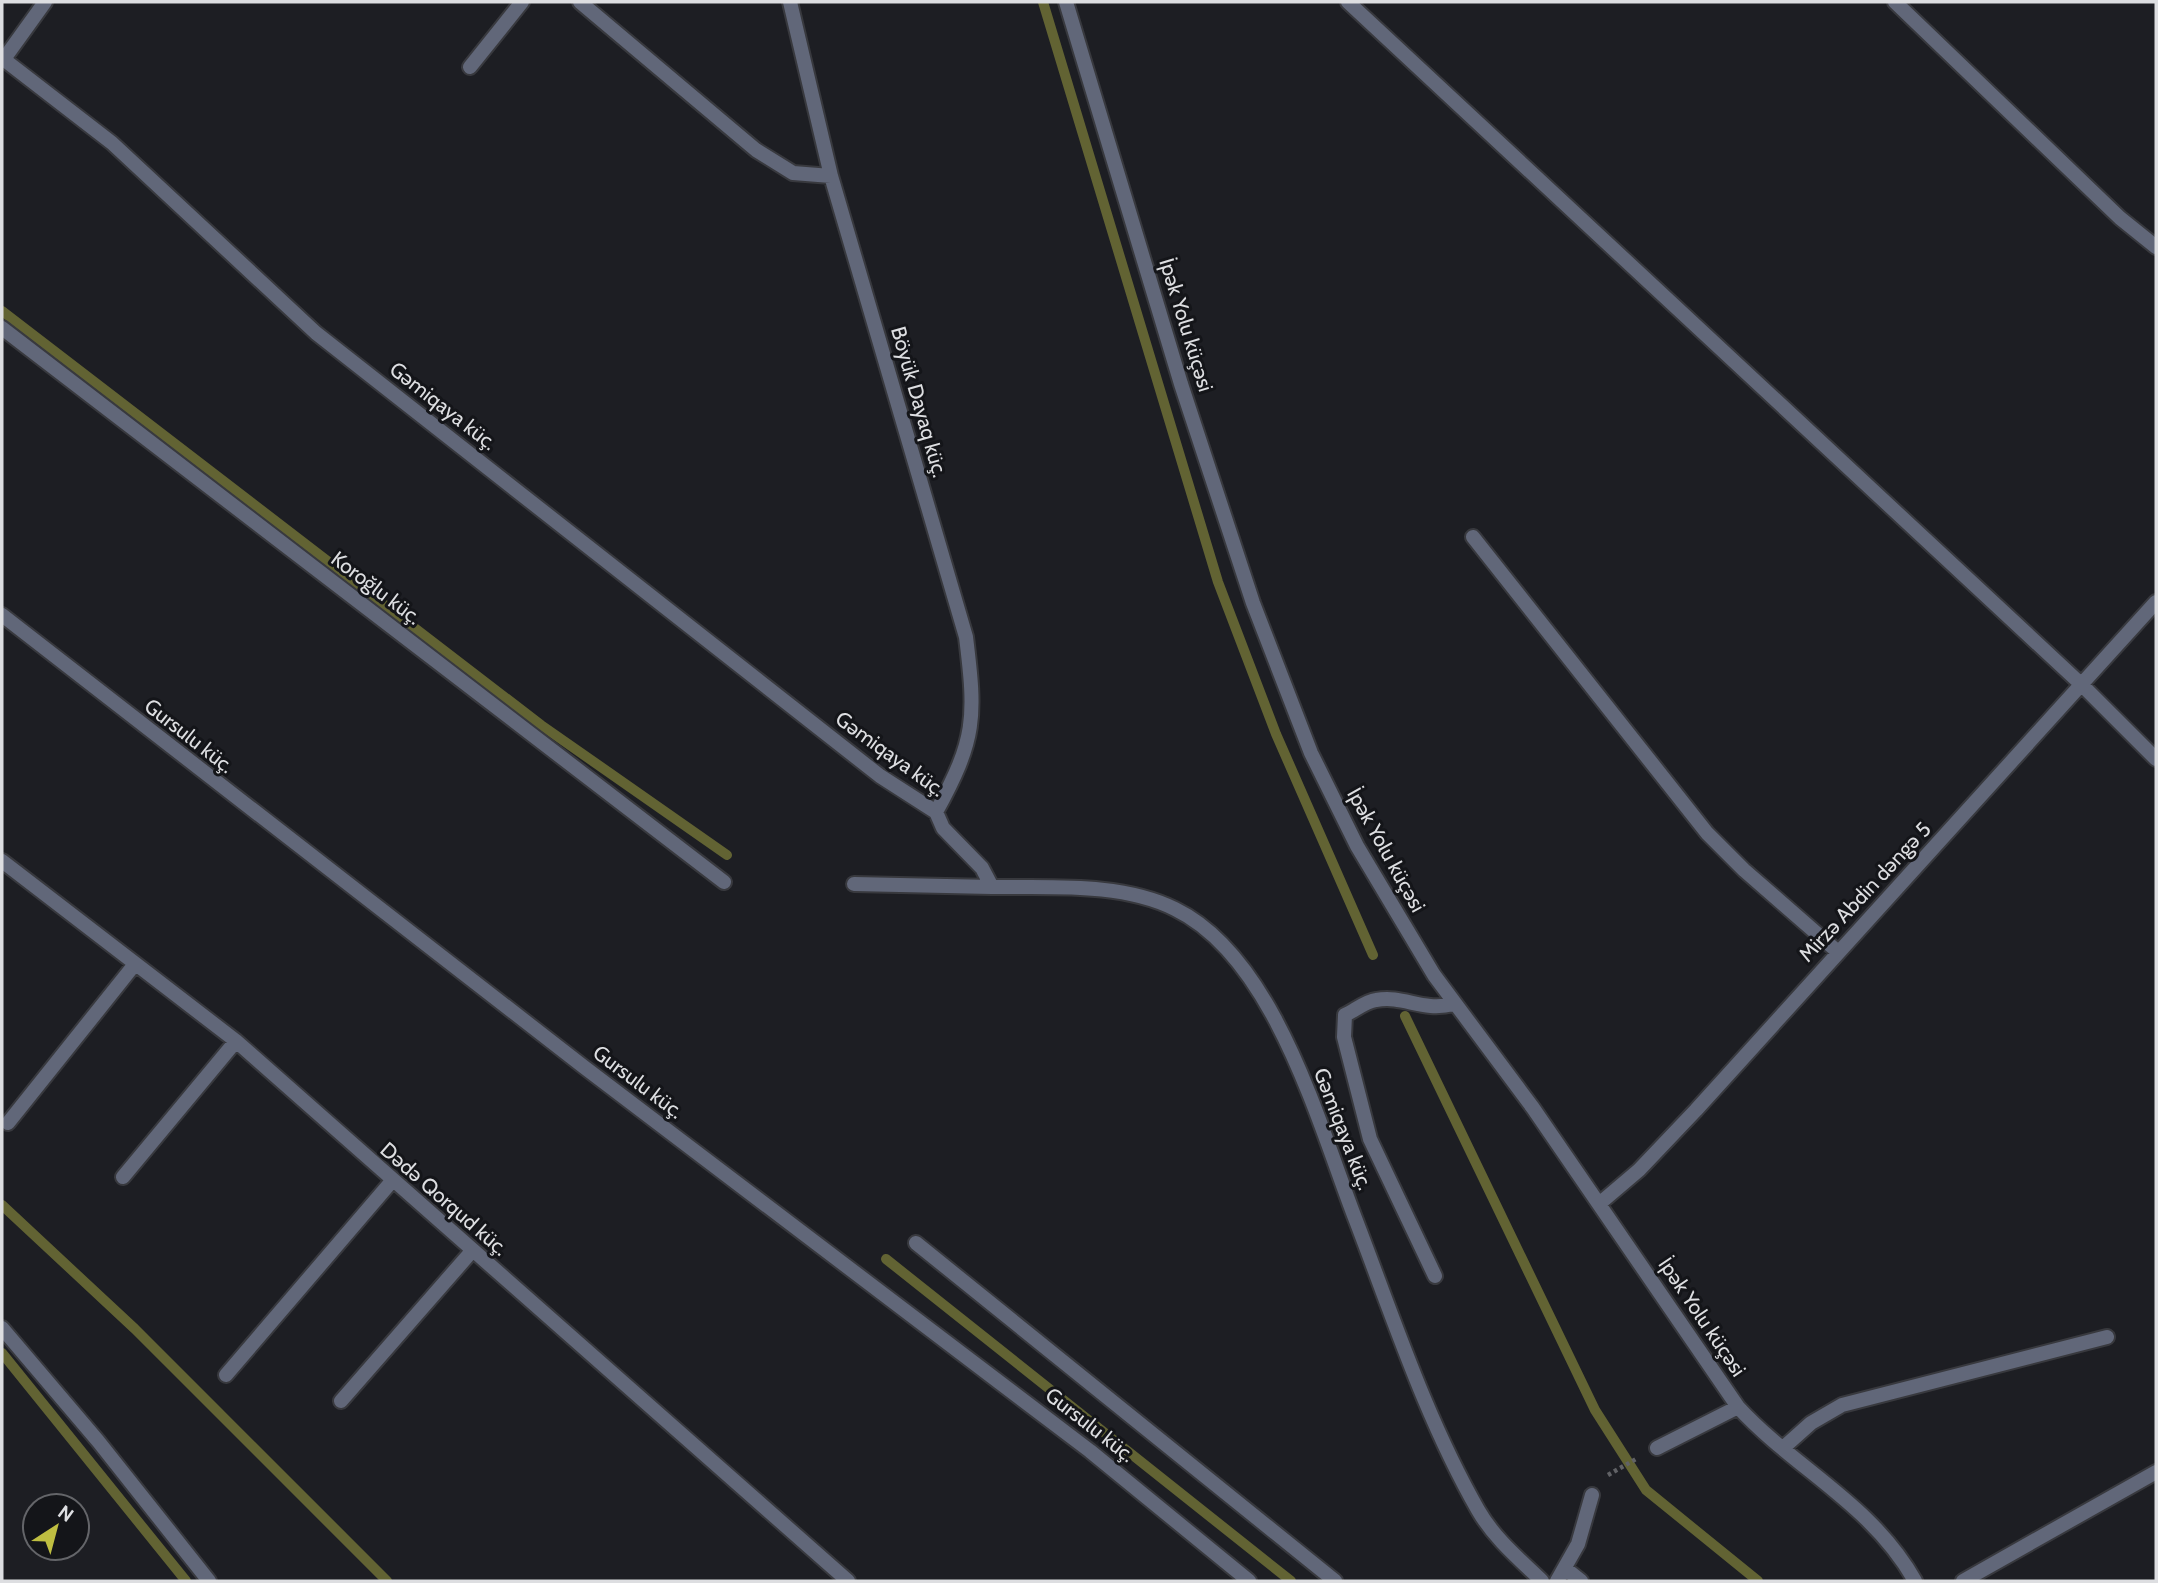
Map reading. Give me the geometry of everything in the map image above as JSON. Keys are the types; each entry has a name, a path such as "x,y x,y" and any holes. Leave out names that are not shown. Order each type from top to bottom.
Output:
{"street":[{"path":"3,58 44,2"},
{"path":"470,66 522,2"},
{"path":"580,2 756,150 793,173 831,176"},
{"name":"Böyük Dayaq küç.","path":"790,2 831,176 966,637 974,702 970,733 959,769 936,812"},
{"name":"İpək Yolu küçəsi","path":"1066,2 1198,435 1253,603 1311,753 1398,918 1454,1003 1533,1108 1600,1204 1738,1407 1875,1526 1902,1559 1915,1581"},
{"path":"1348,2 2083,687 2156,759"},
{"path":"1895,2 2120,218 2156,247"},
{"name":"Gəmiqaya küç.","path":"3,58 112,143 316,333 880,776 936,812 943,828 982,868 992,887 1073,889 1149,899 1175,909 1202,925 1254,982 1292,1054 1434,1425 1479,1513 1503,1544 1542,1581"},
{"name":"Koroğlu küç.","path":"2,328 724,882"},
{"path":"1473,537 1707,833 1744,870 1838,952"},
{"name":"Mirzə Abdin dəngə 5","path":"1600,1204 1639,1170 1696,1110 2083,687 2156,602"},
{"name":"Gursulu küç.","path":"2,615 584,1067 1090,1451 1249,1581"},
{"name":"Dədə Qorqud küç.","path":"2,861 236,1041 848,1581"},
{"path":"854,884 992,887"},
{"path":"8,1123 135,964"},
{"path":"1435,1276 1370,1139 1344,1037 1345,1015 1375,1000 1404,1001 1424,1008 1454,1003"},
{"path":"123,1177 236,1041"},
{"path":"226,1375 392,1181"},
{"path":"916,1243 1335,1581"},
{"path":"341,1401 472,1251"},
{"path":"2,1328 98,1441 209,1581"},
{"path":"1783,1448 1811,1423 1842,1405 2107,1337"},
{"path":"1657,1448 1738,1407"},
{"path":"1963,1581 2156,1472"},
{"path":"1581,1581 1561,1575 1578,1544 1592,1495"}],"path":[{"path":"1611,1471 1631,1461"}],"waterway":[{"path":"1043,2 1218,582 1276,734 1373,955"},
{"path":"2,311 541,725 727,855"},
{"path":"1405,1016 1595,1410 1646,1490 1758,1581"},
{"path":"2,1205 135,1329 387,1581"},
{"path":"886,1259 1291,1581"},
{"path":"2,1353 186,1581"}]}
